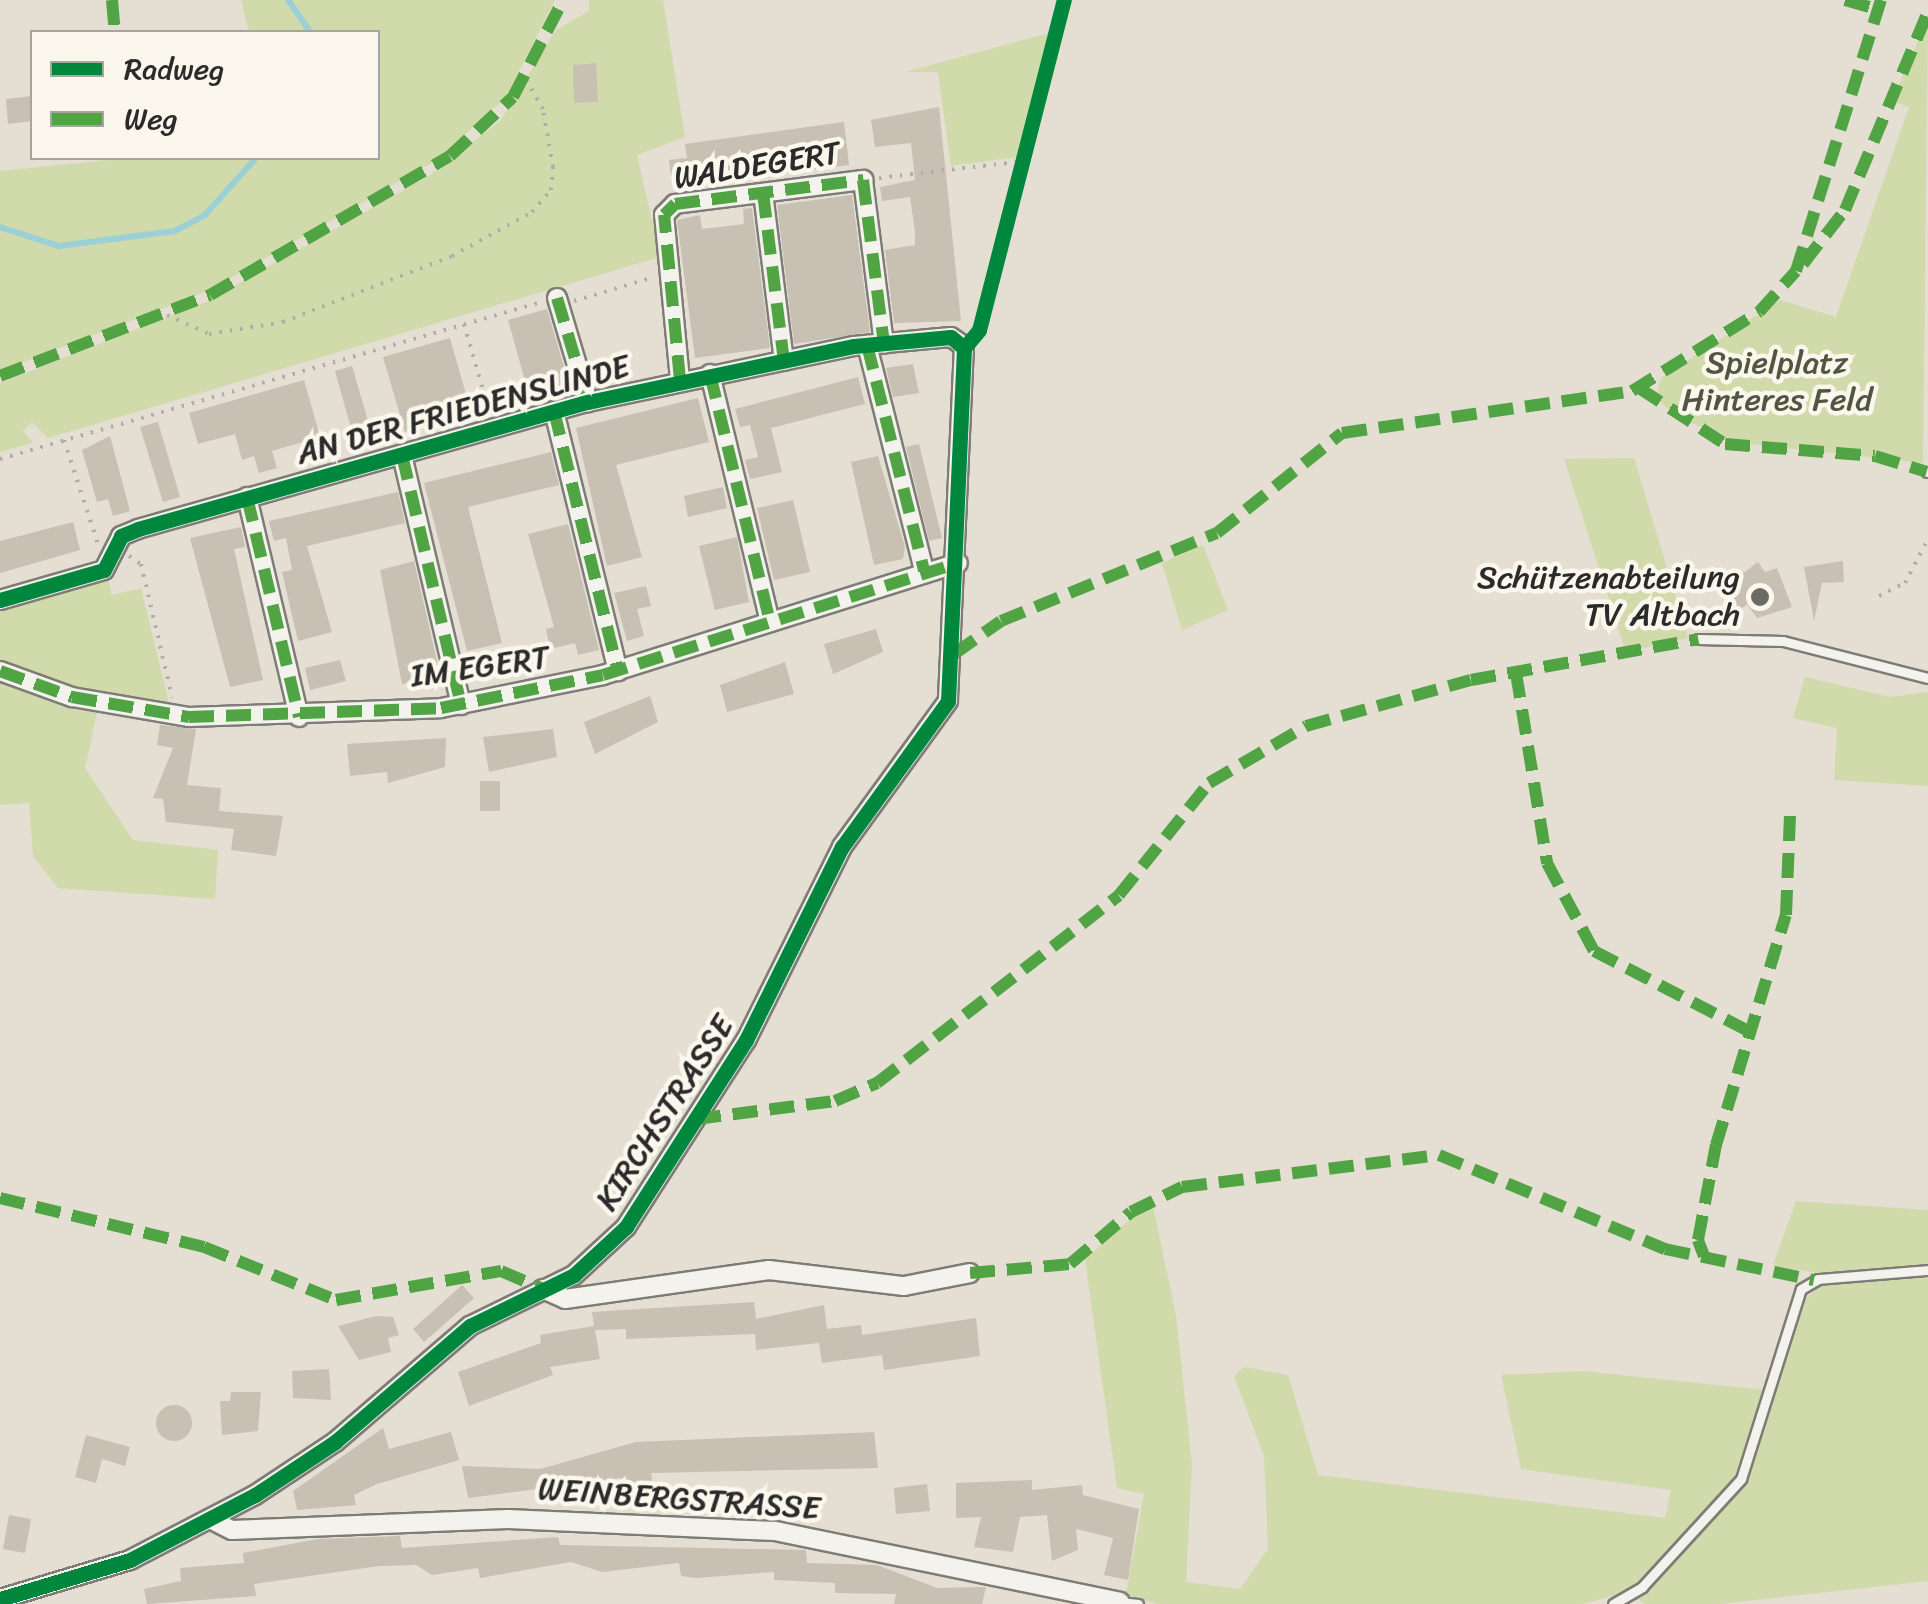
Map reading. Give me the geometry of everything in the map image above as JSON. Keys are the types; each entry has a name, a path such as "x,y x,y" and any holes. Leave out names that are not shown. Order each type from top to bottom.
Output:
{"street":[{"name":"WALDEGERT","path":"680,380 668,206 864,180 876,344 924,572"},
{"path":"763,193 784,361"},
{"path":"558,301 588,402"},
{"name":"AN DER FRIEDENSLINDE","path":"0,600 104,570 126,533 588,402 680,380 876,344 951,337 964,348"},
{"name":"KIRCHSTRASSE","path":"0,1599 82,1579 212,1520 335,1442 470,1326 582,1270 626,1227 746,1040 842,847 941,716 953,676 964,348"},
{"path":"710,374 770,622"},
{"path":"554,412 618,671"},
{"path":"402,455 461,705"},
{"path":"247,497 299,717"},
{"name":"IM EGERT","path":"0,671 72,698 176,716 299,717 461,705 618,671 958,563"},
{"path":"542,1289 584,1298 783,1270 904,1286 970,1273"},
{"name":"WEINBERGSTRASSE","path":"212,1520 230,1530 522,1518 775,1531 1129,1603"}],"lane":[{"path":"1698,639 1783,641 1928,678"},
{"path":"1614,1604 1642,1587 1742,1478 1788,1316 1814,1280 1928,1270"}],"path":[{"path":"167,314 204,334 283,322 452,256 532,212 551,190 553,167 543,109 526,78"},
{"path":"864,180 1023,161"},
{"path":"0,458 464,324 672,273"},
{"path":"464,324 494,429"},
{"path":"64,440 89,524"},
{"path":"1880,596 1906,582 1928,540"},
{"path":"142,570 176,716"}],"green space":[{"path":"241,0 555,0 506,97 438,159 208,291 0,371 0,171 107,160 380,160 380,30 248,30"},
{"path":"589,0 663,0 685,137 637,155 660,257 48,438 32,422 23,431 33,443 0,452 0,383 206,302 429,176 501,120 556,30 589,11"},
{"name":"Spielplatz Hinteres Feld","path":"1928,18 1923,463 1733,442 1675,415 1656,398 1661,378 1780,300 1836,317 1909,107 1892,101"},
{"path":"1049,33 1018,157 951,166 938,72 905,72"},
{"path":"1634,458 1688,638 1626,652 1564,459"},
{"path":"1203,545 1228,610 1182,630 1162,563"},
{"path":"108,580 112,595 141,588 170,707 85,695 0,665 0,607"},
{"path":"0,676 98,708 85,768 133,840 218,850 215,899 58,888 33,856 29,803 0,805"},
{"path":"1805,677 1890,697 1928,692 1928,786 1834,780 1837,728 1793,718"},
{"path":"1796,1201 1928,1210 1928,1581 1720,1604 1644,1604 1630,1591 1583,1604 1156,1604 1126,1594 1144,1494 1117,1488 1085,1259 1145,1206 1152,1202 1176,1315 1192,1464 1186,1582 1240,1589 1268,1549 1264,1456 1234,1376 1244,1367 1288,1375 1318,1475 1665,1518 1671,1490 1521,1469 1501,1375 1583,1371 1774,1391 1796,1308 1822,1284 1822,1274 1773,1265"}],"building":[{"path":"596,63 598,102 574,103 573,65"},
{"path":"30,96 30,121 8,124 6,99"},
{"path":"939,107 961,321 894,323 885,250 915,245 915,232 910,197 882,201 880,187 915,180 911,143 875,147 871,120"},
{"path":"844,122 849,165 686,187 684,174 671,176 669,160 687,158 685,144"},
{"path":"852,195 870,332 794,344 777,205"},
{"path":"752,208 770,348 695,358 677,220 700,215 702,229 744,224 743,209"},
{"path":"547,309 566,374 562,386 529,395 508,320"},
{"path":"450,338 471,412 453,417 448,400 418,409 423,427 405,432 383,357"},
{"path":"913,364 919,393 893,397 886,368"},
{"path":"352,366 374,441 356,446 335,371"},
{"path":"858,377 865,404 771,428 782,472 750,479 745,460 758,457 750,425 740,427 735,409"},
{"path":"304,380 325,454 308,459 303,442 272,451 277,468 259,473 254,456 242,460 235,434 198,444 189,413"},
{"path":"698,398 709,442 616,465 642,557 607,566 576,428"},
{"path":"158,422 180,497 163,502 140,427"},
{"path":"110,436 130,511 113,516 108,499 97,502 82,450"},
{"path":"919,444 942,538 929,541 906,447"},
{"path":"551,452 559,485 468,507 502,643 467,651 424,483"},
{"path":"878,456 905,547 903,559 874,565 851,462"},
{"path":"723,487 727,508 688,517 684,496"},
{"path":"398,492 405,523 307,546 332,632 298,641 282,572 292,570 286,538 274,541 269,521"},
{"path":"793,500 810,572 774,580 757,508"},
{"path":"73,522 80,550 0,573 0,541"},
{"path":"568,524 599,650 578,655 575,643 550,649 546,629 554,627 528,534"},
{"path":"241,527 245,547 234,549 263,680 230,687 190,538"},
{"path":"737,537 749,602 715,610 699,546"},
{"path":"414,561 440,674 402,684 380,570"},
{"path":"1843,561 1844,582 1822,583 1814,621 1804,567"},
{"name":"Schützenabteilung TV Altbach","path":"1758,562 1765,572 1777,568 1792,607 1757,618 1747,604 1737,612 1721,590"},
{"path":"646,586 651,606 637,609 644,636 627,641 614,593"},
{"path":"876,629 883,652 833,674 824,644"},
{"path":"340,660 346,681 310,690 305,668"},
{"path":"785,662 794,694 727,712 720,685"},
{"path":"650,696 658,722 595,754 584,722"},
{"path":"160,725 196,729 187,785 221,788 219,811 283,816 276,856 231,850 234,829 166,822 163,799 153,798 173,748 157,745"},
{"path":"553,729 557,757 489,772 483,737"},
{"path":"446,738 445,767 388,783 387,772 350,776 347,744"},
{"path":"480,781 500,781 500,811 480,811"},
{"path":"462,1285 474,1298 424,1342 413,1329"},
{"path":"754,1302 756,1319 824,1305 827,1329 861,1325 862,1335 976,1318 980,1356 884,1370 882,1355 822,1363 819,1343 756,1350 755,1334 626,1339 626,1329 595,1330 600,1359 550,1367 553,1375 469,1406 458,1372 541,1343 540,1335 594,1326 592,1312"},
{"path":"376,1316 393,1317 399,1335 388,1338 391,1352 359,1360 338,1326"},
{"path":"329,1369 331,1400 293,1398 292,1371"},
{"path":"231,1392 261,1392 258,1431 222,1435 220,1401 230,1401"},
{"path":"174,1405 187,1410 192,1423 187,1436 174,1441 161,1436 156,1423 161,1410"},
{"path":"383,1428 389,1449 451,1432 459,1460 377,1484 354,1495 356,1505 297,1510 293,1491"},
{"path":"874,1432 878,1468 651,1473 655,1501 626,1506 621,1478 468,1498 462,1466 540,1469 636,1442"},
{"path":"86,1435 130,1447 125,1466 102,1459 96,1483 75,1477"},
{"path":"1032,1480 1032,1490 1082,1485 1083,1495 1139,1509 1128,1580 1104,1575 1113,1538 1076,1529 1078,1550 1052,1561 1047,1515 1020,1517 1013,1552 974,1547 981,1517 956,1518 956,1483"},
{"path":"927,1484 930,1511 896,1514 894,1488"},
{"path":"9,1515 31,1519 25,1553 3,1549"},
{"path":"400,1536 402,1548 558,1537 560,1545 806,1550 807,1563 877,1565 937,1588 986,1587 982,1604 894,1604 896,1594 835,1593 835,1583 774,1580 774,1572 681,1576 679,1563 602,1572 571,1562 480,1578 478,1568 432,1575 416,1565 379,1566 254,1584 256,1596 147,1604 144,1589 181,1581 180,1568 244,1563 243,1553 318,1539"}],"waterway":[{"path":"288,0 309,30"},
{"path":"0,227 59,246 175,231 205,215 254,160"}],"marked path":[{"path":"112,0 115,30"},
{"path":"0,376 210,295 450,156 513,97 563,0"},
{"path":"1845,0 1879,10"},
{"path":"954,654 1001,621 1217,533 1342,433 1632,391 1759,312 1796,271 1881,0"},
{"path":"1803,264 1845,210 1928,12"},
{"path":"680,380 664,215 675,204 863,180 884,344"},
{"path":"763,193 784,361"},
{"path":"557,298 588,402"},
{"path":"867,345 924,571"},
{"path":"710,374 770,622"},
{"path":"1639,388 1725,444 1875,456 1927,472"},
{"path":"554,411 618,671"},
{"path":"402,455 461,705"},
{"path":"247,497 299,717"},
{"path":"0,671 72,697 189,717 441,708 603,675 958,563"},
{"path":"696,1119 835,1101 877,1083 1119,895 1209,783 1306,726 1471,680 1698,639"},
{"path":"1516,673 1547,863 1594,951 1750,1032"},
{"path":"1704,1256 1698,1240 1716,1145 1786,915 1790,814"},
{"path":"970,1273 1070,1264 1131,1212 1182,1187 1439,1155 1665,1249 1814,1280"},
{"path":"0,1198 204,1247 336,1300 501,1271 543,1289"}],"cycle path":[{"path":"964,348 979,330 1064,0"},
{"path":"0,600 104,570 121,536 138,529 588,402 854,346 951,337 964,348"},
{"path":"0,1599 130,1560 255,1495 335,1442 470,1326 574,1275 626,1227 746,1040 842,847 948,701 964,348"}],"place":[{"name":"Schützenabteilung TV Altbach","path":"1760,597"}]}
